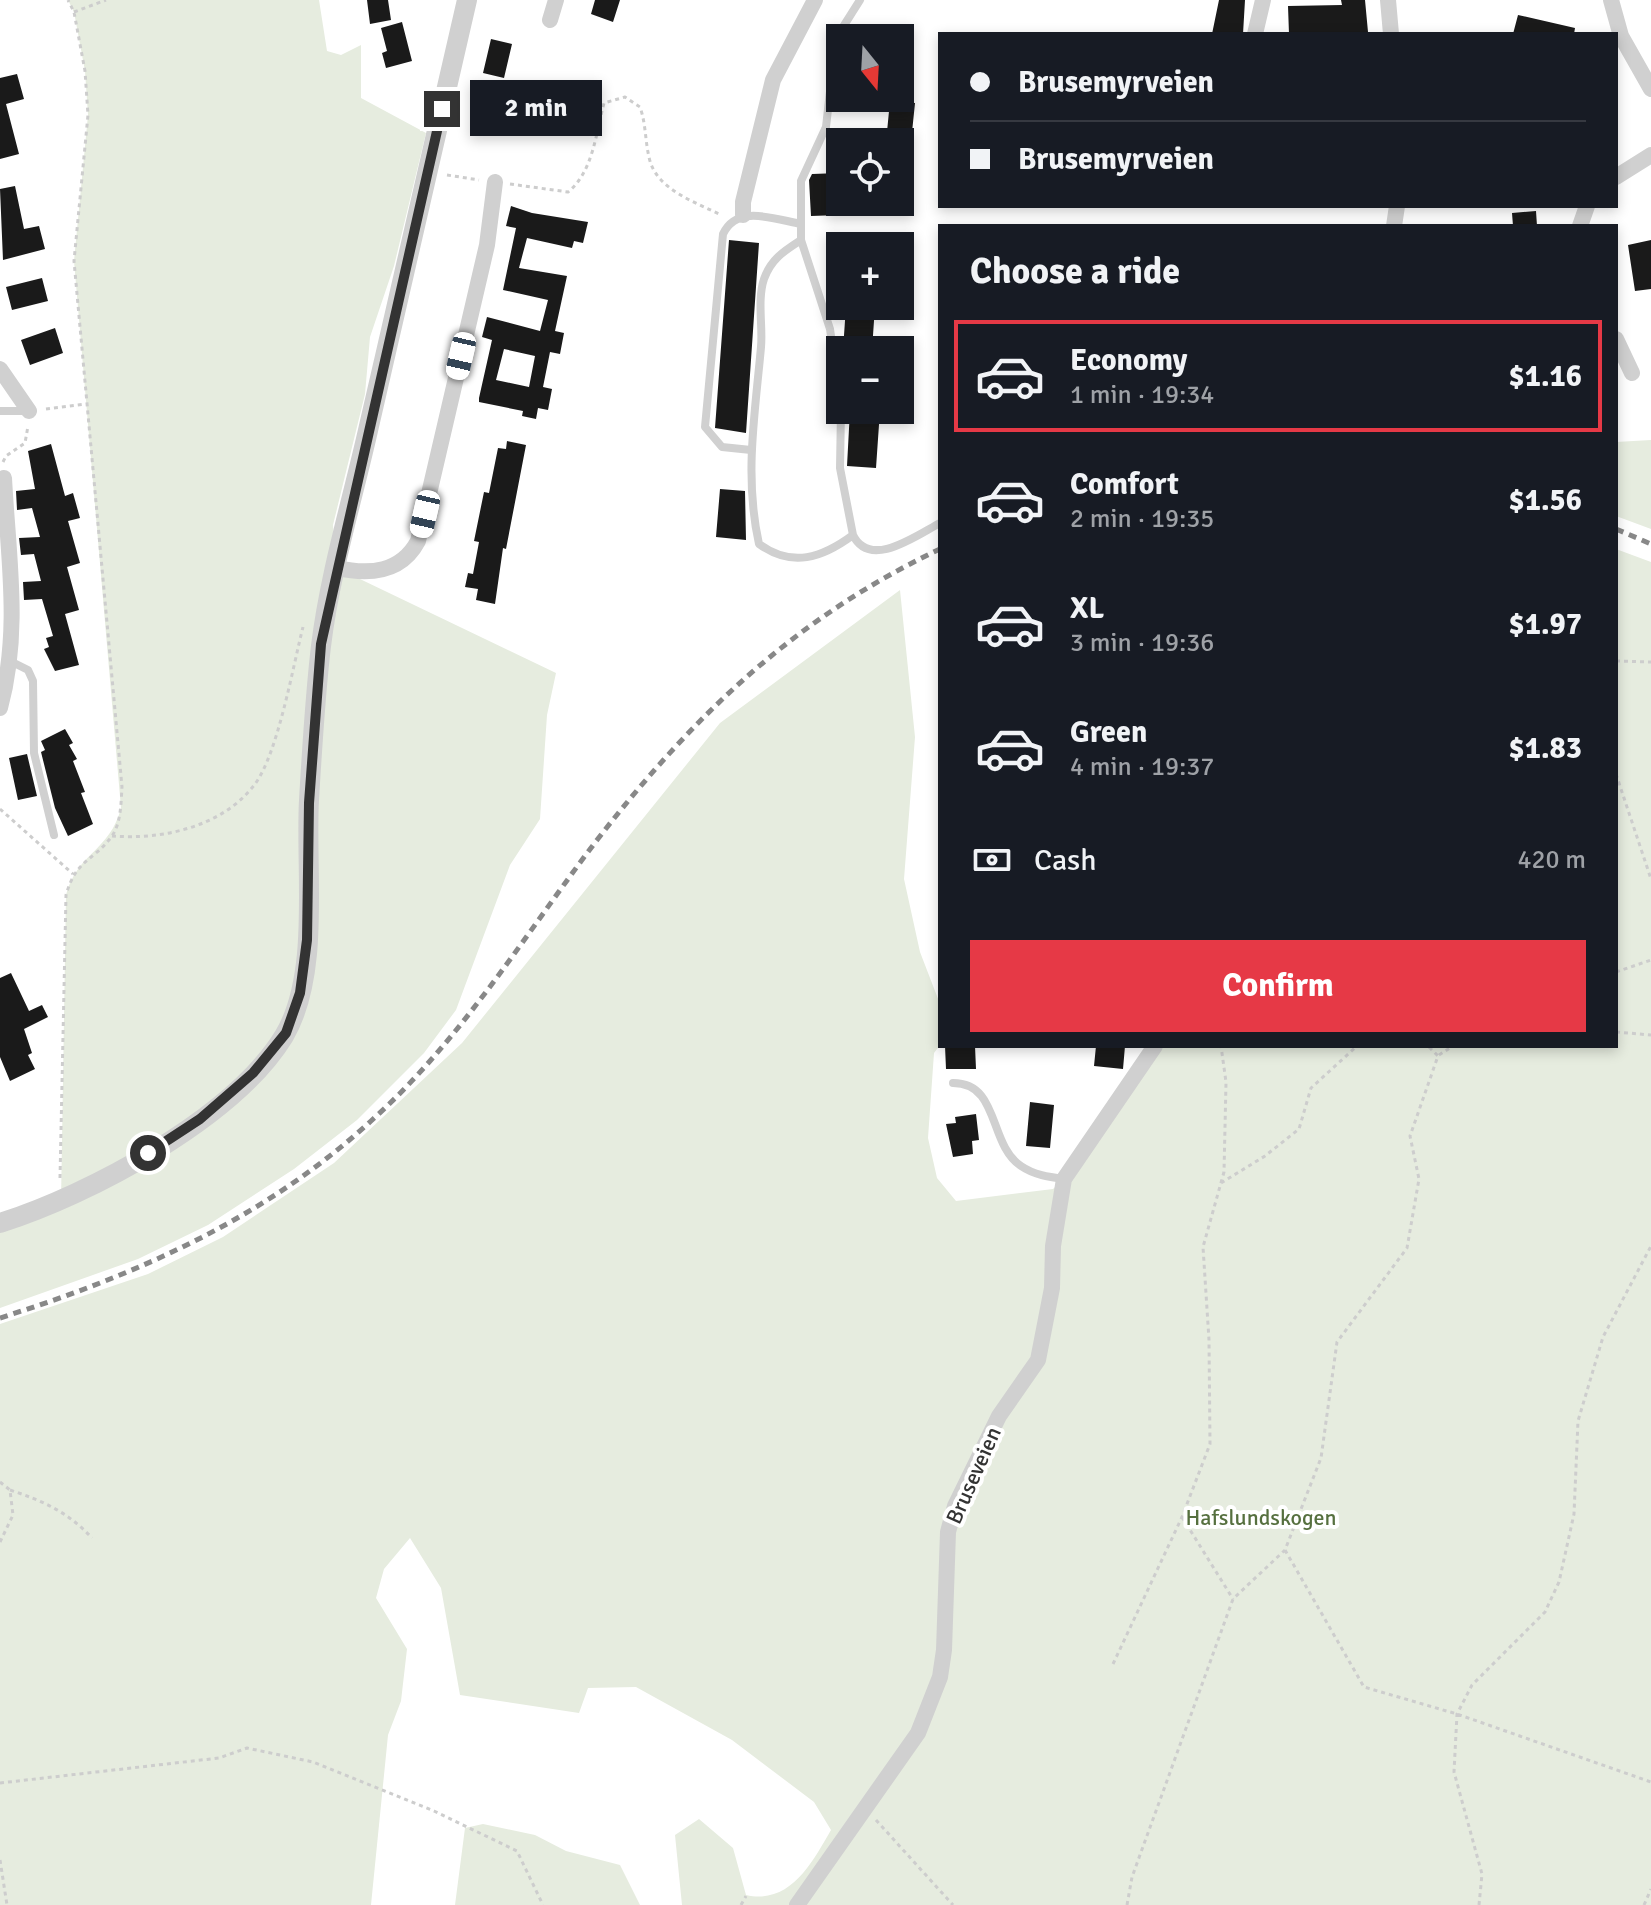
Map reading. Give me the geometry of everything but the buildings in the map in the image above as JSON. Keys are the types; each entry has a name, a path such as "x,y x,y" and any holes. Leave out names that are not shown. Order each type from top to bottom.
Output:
{"street":[{"path":"0,1223 61,1202 123,1170 200,1119 253,1073 286,1033 300,993 307,940 309,803 321,644 467,0"},
{"path":"550,20 556,0"},
{"path":"738,218 773,80 815,0"},
{"path":"1255,32 1263,0"},
{"path":"1388,0 1391,32"},
{"path":"1611,0 1621,36 1651,89"},
{"path":"1618,176 1651,155"},
{"path":"337,568 362,573 380,570 411,555 418,541 487,245 495,182"},
{"path":"1618,343 1632,373"},
{"path":"0,369 7,385 29,411"},
{"path":"0,708 12,662 13,609 4,478"},
{"name":"Bruseveien","path":"797,1905 918,1733 940,1677 948,1532 955,1506 999,1416 1038,1360 1052,1288 1053,1246 1064,1179 1154,1048"}],"lane":[{"path":"831,336 801,240 801,181 826,127 836,38 860,0"},
{"path":"751,450 722,447 705,427 723,234 738,218 801,224"},
{"path":"801,240 776,256 763,281 751,450 752,513 759,544 774,555 799,560 831,551 853,535"},
{"path":"0,411 29,411"},
{"path":"841,424 840,468 858,546 870,551 890,548 938,524"},
{"path":"12,662 28,670 33,681 34,753 54,835"},
{"path":"953,1083 966,1083 978,1089 990,1108 1003,1145 1019,1165 1041,1176 1064,1179"}],"path":[{"path":"61,1202 65,914 73,874 112,836 121,808 122,787 74,261 88,115 85,71 74,12 68,0"},
{"path":"74,12 106,0"},
{"path":"427,173 568,192 578,184 588,165 604,103 625,97 640,107 647,129 649,159 668,188 738,218"},
{"path":"4,478 3,460 27,439 29,411 86,404"},
{"path":"112,836 175,834 222,811 257,783 267,760 305,619"},
{"path":"1618,661 1651,662"},
{"path":"1618,780 1651,879"},
{"path":"0,809 73,874"},
{"path":"1618,971 1651,960"},
{"path":"1618,1032 1651,1035"},
{"path":"1113,1664 1182,1517 1210,1444 1209,1340 1203,1247 1221,1183 1226,1082 1221,1048"},
{"path":"1221,1183 1265,1156 1299,1129 1311,1088 1355,1048"},
{"path":"1430,1048 1438,1056"},
{"path":"1127,1905 1132,1877 1233,1599 1285,1550 1321,1458 1337,1342 1407,1248 1419,1179 1410,1136 1438,1056 1450,1048"},
{"path":"1479,1905 1482,1874 1454,1772 1457,1714 1472,1685 1545,1612 1559,1582 1574,1514 1578,1421 1603,1337 1651,1246"},
{"path":"0,1482 10,1490 57,1508 75,1520 92,1538"},
{"path":"0,1542 13,1515 10,1490"},
{"path":"1182,1517 1233,1599"},
{"path":"1285,1550 1364,1687 1457,1714 1651,1782"},
{"path":"0,1783 219,1758 247,1748 313,1762 383,1789 517,1851 543,1905"},
{"path":"865,1809 953,1905"},
{"path":"0,1860 7,1905"},
{"path":"1644,1905 1651,1889"},
{"path":"741,1905 746,1896"}],"green space":[{"path":"68,0 319,0 327,51 341,55 361,45 361,98 426,133 394,266 370,337 365,394 333,525 337,568 556,673 547,715 540,819 510,865 456,1010 424,1053 357,1120 294,1169 208,1225 138,1259 0,1308 0,1223 61,1202 66,895 78,870 109,834 121,808 74,261 88,115 85,71 74,12"},
{"path":"1651,440 1651,529 1618,517 1618,442"},
{"name":"Hafslundskogen","path":"1618,550 1651,562 1651,1905 682,1905 675,1835 699,1819 733,1848 746,1895 775,1894 798,1879 831,1830 814,1802 732,1740 636,1687 588,1688 579,1713 460,1695 441,1588 410,1538 384,1569 376,1598 407,1649 401,1701 388,1735 371,1905 0,1905 0,1324 148,1274 223,1237 334,1163 462,1043 720,723 900,590 915,737 904,879 920,952 938,999 938,1048 934,1053 928,1138 937,1178 956,1201 1053,1189 1064,1179 1154,1048 1618,1048"},
{"path":"483,1824 535,1835 566,1851 620,1865 640,1905 455,1905 465,1828"}],"railway":[{"path":"1618,530 1651,544"},
{"path":"0,1318 100,1283 196,1240 287,1187 330,1156 404,1090 434,1056 463,1022 597,840 634,794 710,711 793,638 888,576 938,550"}],"route":[{"path":"148,1153 200,1119 253,1073 286,1033 300,993 307,940 309,803 321,644 442,109"}]}
